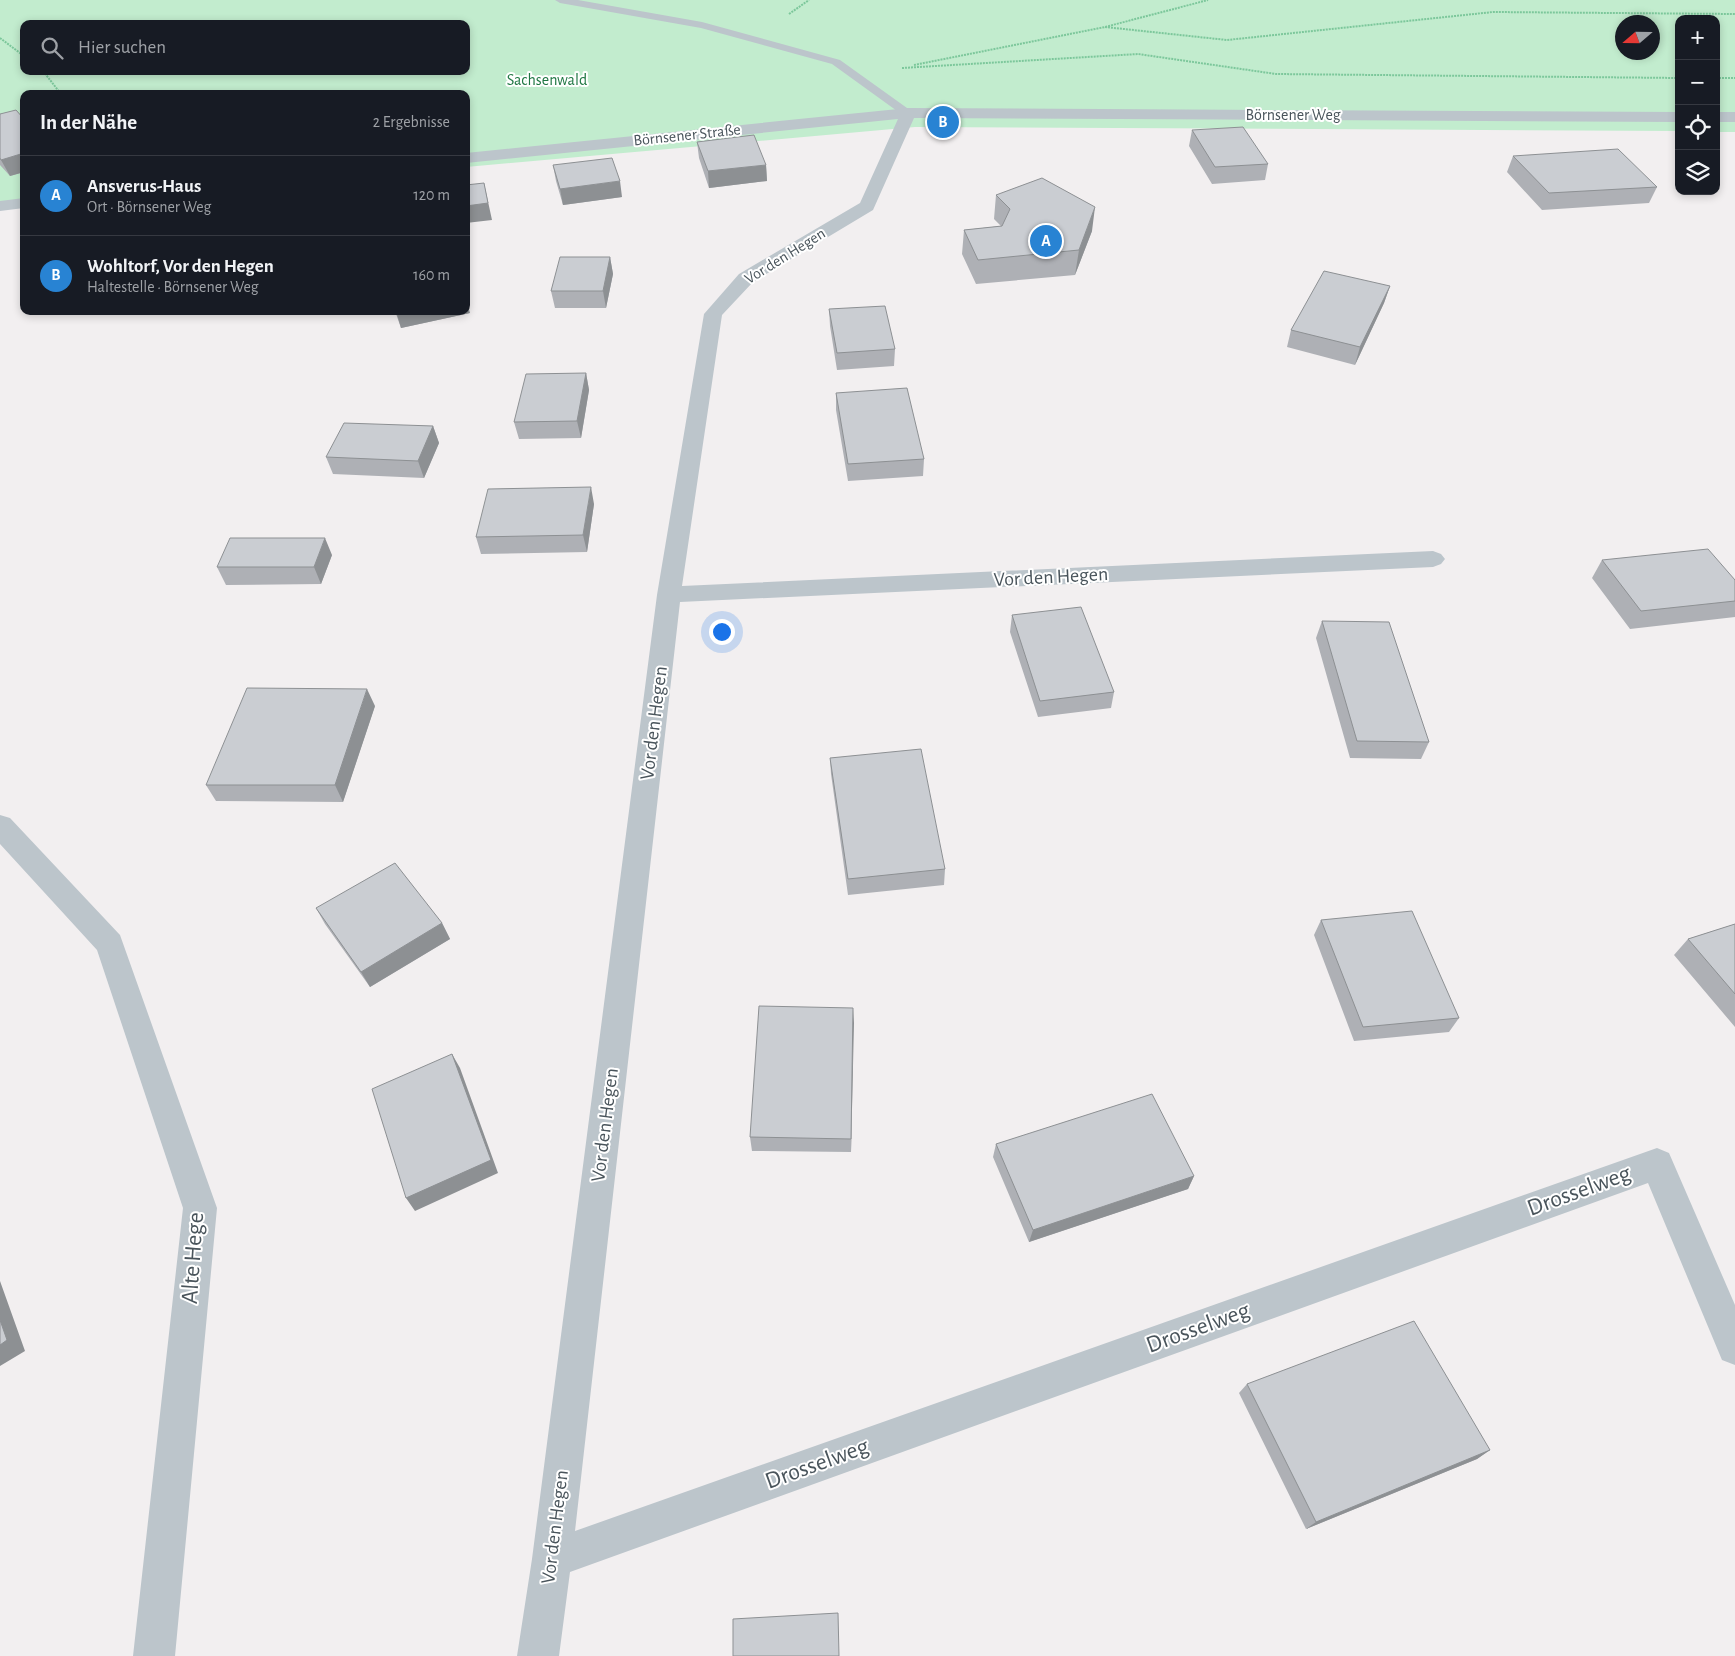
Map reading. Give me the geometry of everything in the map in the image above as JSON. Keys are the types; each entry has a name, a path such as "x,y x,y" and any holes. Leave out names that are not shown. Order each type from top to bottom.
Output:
{"street":[{"name":"Börnsener Weg","path":"908,113 1675,117"},
{"name":"Börnsener Straße","path":"470,158 908,113"},
{"name":"Vor den Hegen","path":"538,1656 552,1559 669,595 713,314 746,278 867,206 908,113"},
{"path":"1720,117 1735,117"},
{"path":"0,206 20,204"},
{"name":"Vor den Hegen","path":"669,595 1433,559"},
{"name":"Alte Hege","path":"0,826 110,944 200,1208 154,1656"},
{"name":"Drosselweg","path":"552,1559 1657,1164 1735,1347"}],"lane":[{"path":"560,0 702,25 836,62 908,113"}],"path":[{"path":"1208,0 1105,27 902,68 1138,54 1276,74 1675,78"},
{"path":"1105,27 1227,40 1493,12 1735,14"},
{"path":"0,38 20,53"},
{"path":"46,75 58,90"},
{"path":"1720,78 1735,78"}],"green space":[{"name":"Sachsenwald","path":"0,0 1735,0 1735,132 1720,132 1720,15 1675,15 1675,131 915,127 470,167 470,90 20,90 20,208 0,210"}],"building":[{"path":"16,110 20,114 20,154 1,160 0,158 0,114"},
{"path":"1243,127 1268,164 1215,167 1192,130"},
{"path":"754,135 766,165 708,171 697,142"},
{"path":"1618,149 1657,187 1549,193 1513,156"},
{"path":"612,158 620,181 560,189 553,165"},
{"path":"1042,178 1095,207 1079,250 978,260 964,230 1002,226 1010,209 996,195"},
{"path":"484,183 488,203 470,205 470,185"},
{"path":"560,257 610,257 603,291 551,291"},
{"path":"1324,271 1390,286 1360,347 1291,330"},
{"path":"885,306 895,349 837,353 829,309"},
{"path":"586,373 577,421 514,422 526,374"},
{"path":"907,388 924,459 848,464 836,393"},
{"path":"344,423 433,426 418,461 326,457"},
{"path":"591,487 583,535 476,537 488,489"},
{"path":"230,538 325,538 314,567 217,567"},
{"path":"1708,549 1735,580 1735,601 1641,611 1602,560"},
{"path":"1081,607 1114,692 1040,701 1012,615"},
{"path":"1322,621 1389,622 1429,742 1357,741"},
{"path":"247,688 367,689 335,785 206,785"},
{"path":"921,749 945,869 848,879 830,758"},
{"path":"395,863 442,923 361,972 316,908"},
{"path":"1412,911 1459,1018 1363,1027 1321,920"},
{"path":"1735,924 1735,994 1688,939"},
{"path":"759,1006 853,1008 851,1139 750,1137"},
{"path":"452,1054 491,1160 406,1198 372,1089"},
{"path":"1152,1094 1194,1176 1033,1230 996,1144"},
{"path":"0,1320 7,1340 0,1345"},
{"path":"1414,1321 1490,1450 1316,1522 1247,1384"},
{"path":"838,1613 839,1656 733,1656 733,1619"}],"place":[{"name":"Wohltorf, Vor den Hegen","path":"943,122"},
{"name":"Ansverus-Haus","path":"1046,241"}]}
